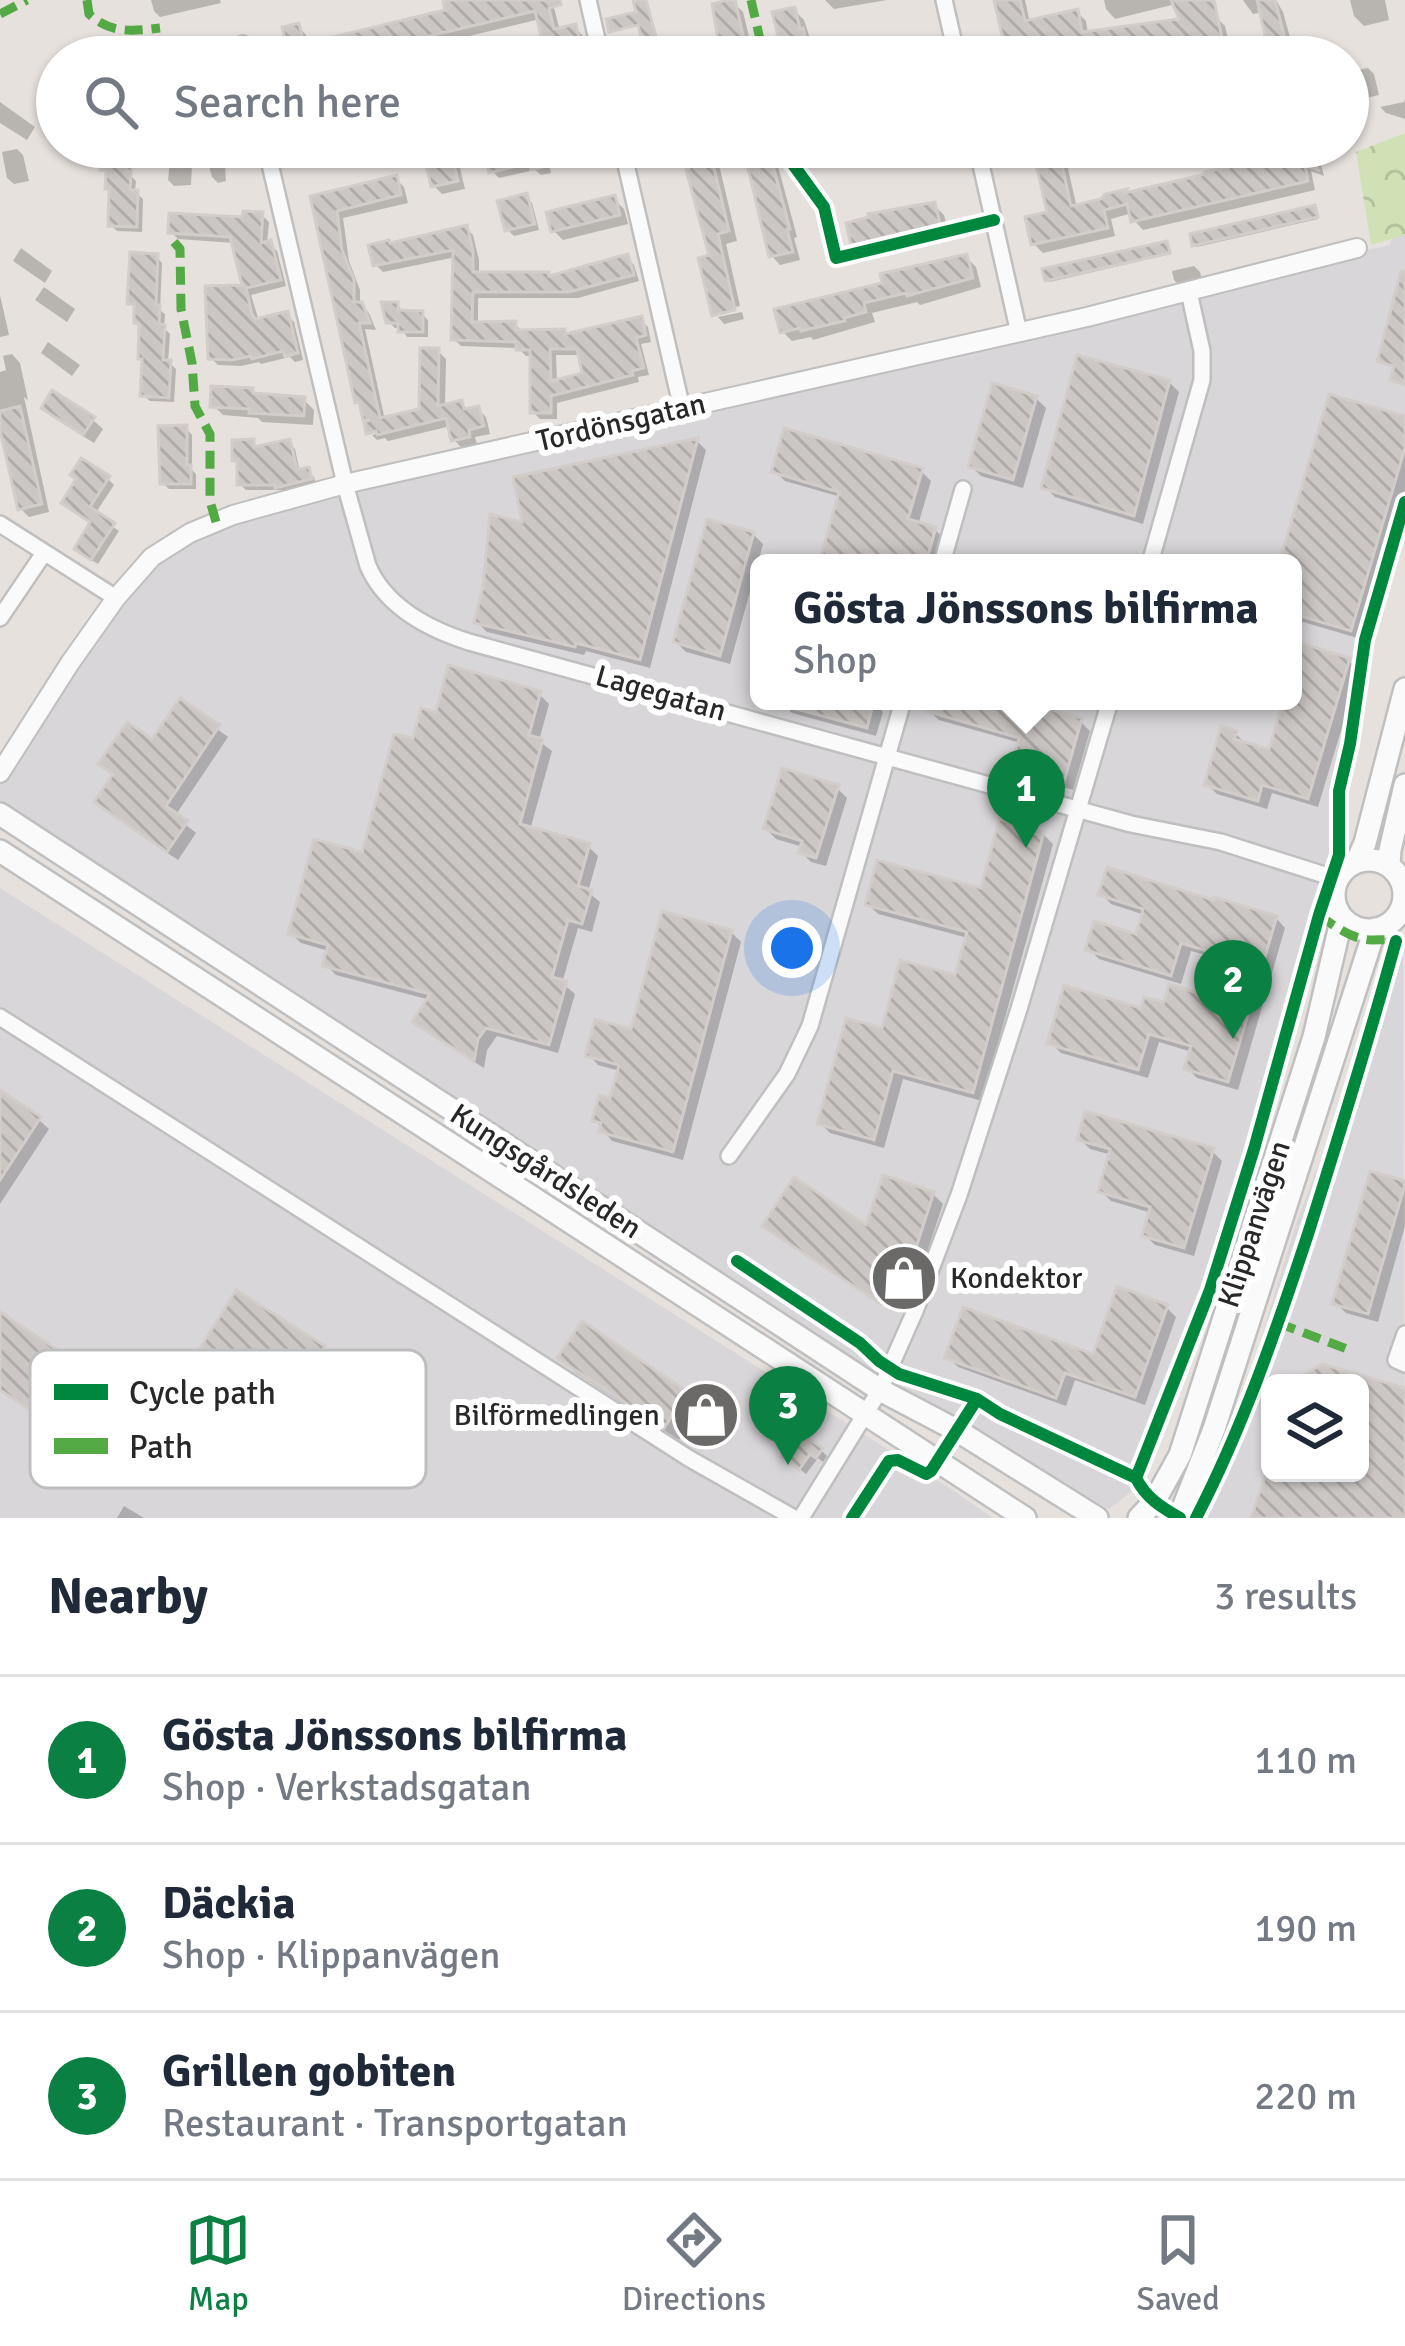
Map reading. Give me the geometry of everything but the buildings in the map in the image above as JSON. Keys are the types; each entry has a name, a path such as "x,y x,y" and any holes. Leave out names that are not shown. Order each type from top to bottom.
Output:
{"main road":[{"path":"1357,861 1405,689"},
{"path":"1389,866 1405,785"},
{"name":"Kungsgårdsleden","path":"0,814 880,1390 958,1431 1097,1518"},
{"name":"Kungsgårdsleden","path":"0,850 1025,1518"},
{"path":"1337,879 1357,861 1379,860 1399,877 1404,892 1403,908 1396,917 1375,929 1357,928 1342,917"},
{"name":"Klippanvägen","path":"1139,1518 1154,1502 1180,1455 1314,1036 1342,917 1333,892 1337,879"},
{"name":"Klippanvägen","path":"1179,1518 1214,1429 1375,929"}],"street":[{"path":"588,0 596,36"},
{"path":"944,0 952,36"},
{"name":"Lagegatan","path":"271,168 345,484 372,576 424,625 469,642 887,758 1131,824 1221,842 1337,879"},
{"path":"627,168 682,409"},
{"path":"982,168 1018,333"},
{"name":"Tordönsgatan","path":"0,773 70,663 152,557 190,532 232,514 345,484 1018,333 1357,248"},
{"path":"1153,554 1202,380 1202,351 1190,292"},
{"path":"944,554 962,489"},
{"path":"0,524 116,598"},
{"path":"0,618 44,553"},
{"path":"729,1156 788,1074 810,1026 900,710"},
{"path":"0,1017 690,1459 797,1518 880,1390 915,1311 959,1195 1019,1009 1107,710"},
{"path":"1401,1362 1405,1334"}],"shaded area":[{"path":"1397,229 1405,230 1405,523 1373,639 1348,783 1345,838 1214,1294 1146,1480 1109,1509 878,1387 0,811 0,779 144,568 233,517 1389,245"},
{"path":"0,888 993,1518 0,1518"},
{"path":"1403,943 1405,1518 1206,1518 1297,1221"}],"green space":[{"path":"1405,133 1405,235 1371,245 1359,168 1369,168 1369,147"}],"marked path":[{"path":"0,14 27,0"},
{"path":"87,0 89,14 105,25 160,28"},
{"path":"751,0 759,36"},
{"path":"174,242 180,249 181,309 195,406 210,434 210,501 216,522"},
{"path":"1319,915 1358,938 1402,941"},
{"path":"1278,1323 1347,1349"}],"cycle path":[{"path":"796,168 824,207 836,258 994,220"},
{"path":"1180,1518 1149,1497 1136,1478 1210,1290 1339,855 1339,791 1365,640 1405,502"},
{"path":"1196,1518 1244,1414 1284,1306 1396,941"},
{"path":"737,1261 899,1374 977,1399 1136,1478"},
{"path":"852,1518 889,1461 898,1460 926,1474 931,1471 977,1399"}],"place":[{"name":"Gösta Jönssons bilfirma","path":"1026,848"},
{"name":"Däckia","path":"1233,1039"},
{"name":"Kondektor","path":"904,1278"},
{"name":"Bilförmedlingen","path":"706,1415"},
{"name":"Grillen gobiten","path":"788,1465"}]}
